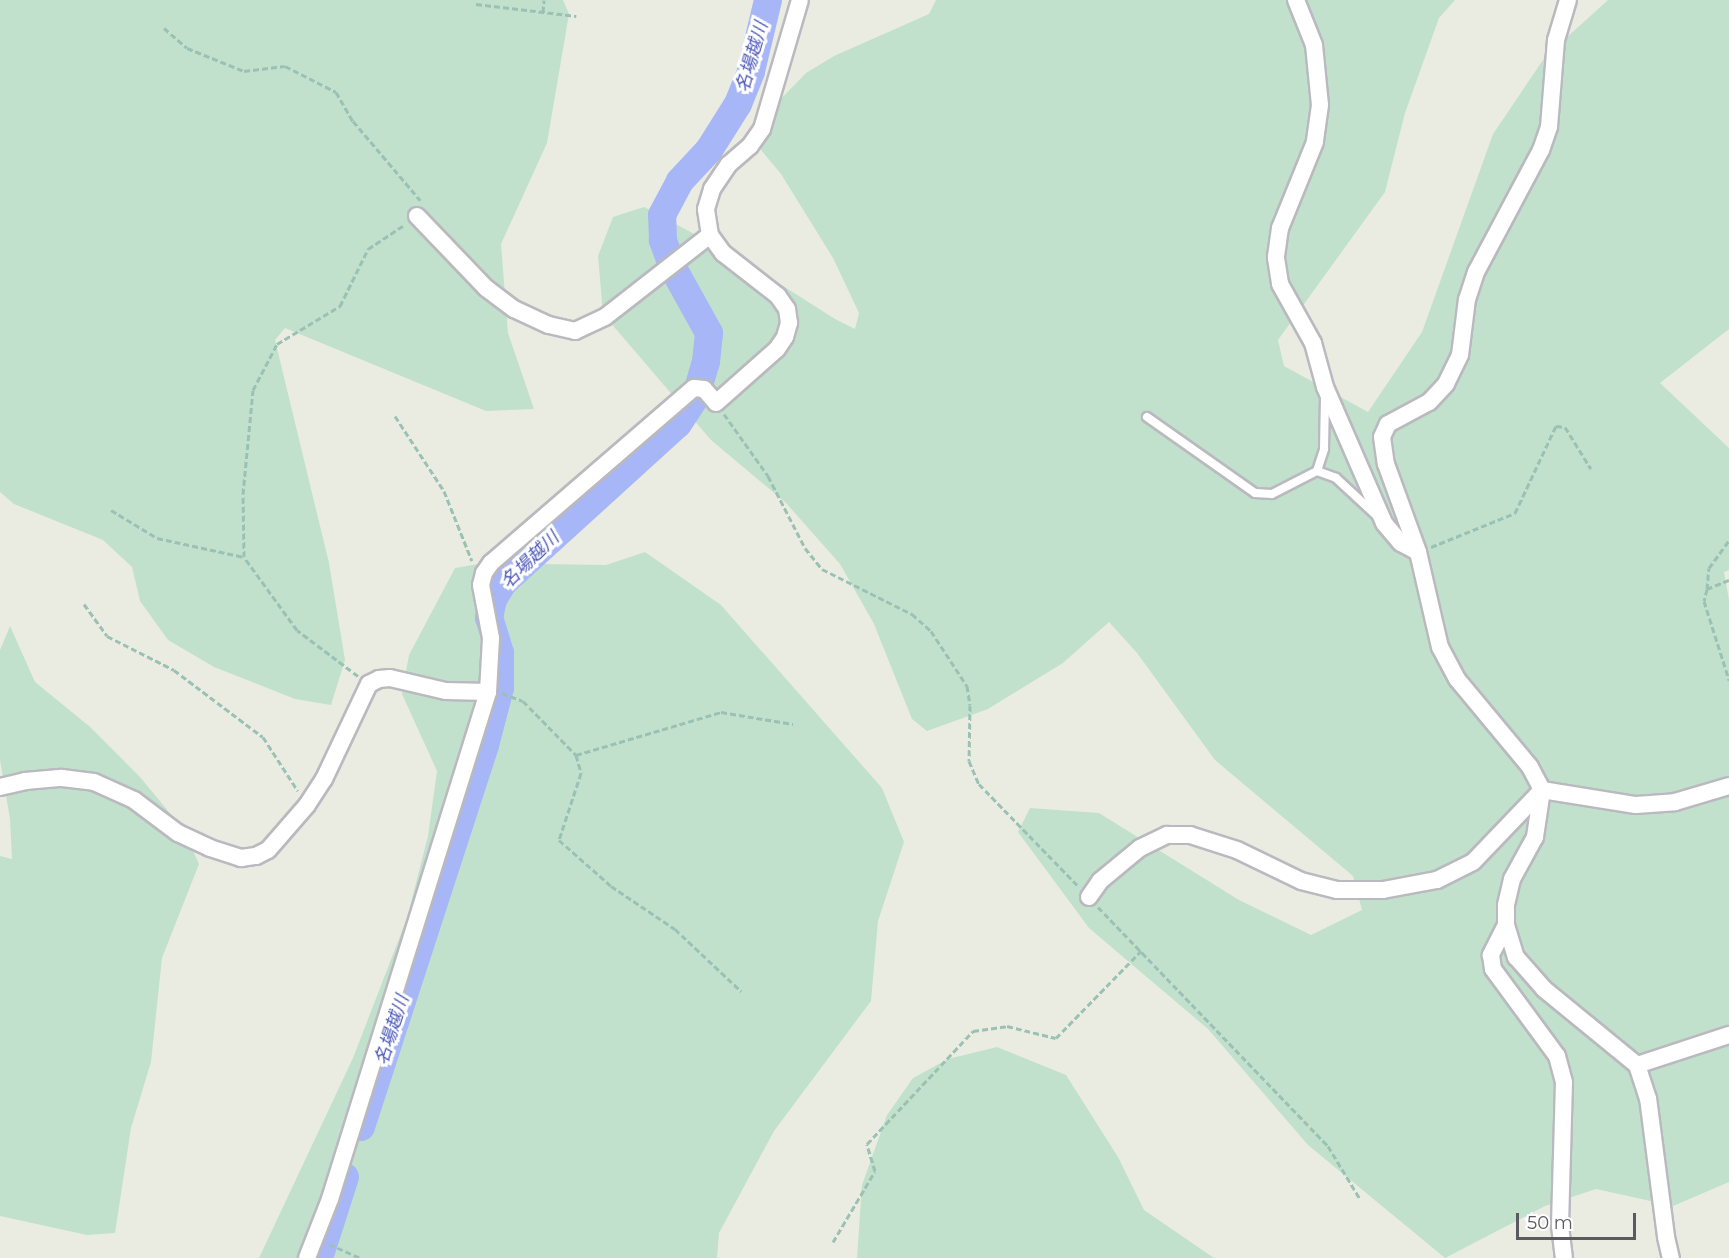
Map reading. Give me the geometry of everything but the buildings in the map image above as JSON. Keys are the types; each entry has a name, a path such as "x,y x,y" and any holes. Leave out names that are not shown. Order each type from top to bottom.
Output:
{"street":[{"path":"307,1258 330,1199 488,692 491,638 481,585 484,573 490,563 694,388 711,397 777,349 785,337 789,323 787,309 778,296 723,253 710,235 706,209 712,189 728,165 750,146 762,129 800,0"},
{"path":"1296,0 1314,45 1320,105 1315,142 1280,228 1276,258 1280,284 1313,343 1325,387 1384,523 1401,543 1418,552"},
{"path":"1568,0 1556,40 1549,127 1541,150 1476,272 1467,299 1460,355 1446,384 1429,402 1388,424 1382,436 1386,464 1418,552 1440,647 1457,679 1530,767 1542,790 1534,837 1512,879 1506,905 1506,925 1516,957 1544,989 1636,1065 1648,1098 1666,1237 1671,1258"},
{"path":"417,216 486,288 514,309 549,325 575,331 606,317 710,235"},
{"path":"0,787 25,781 62,778 94,782 134,800 178,833 210,848 241,858 256,856 268,850 307,806 324,779 369,684 379,679 390,678 446,691 488,692"},
{"path":"1542,790 1636,805 1675,802 1729,786"},
{"path":"1089,897 1100,881 1140,848 1167,835 1190,835 1237,850 1301,881 1337,890 1383,890 1437,880 1473,862 1542,790"},
{"path":"1506,925 1491,955 1493,969 1557,1056 1564,1082 1560,1226 1564,1258"},
{"path":"1636,1065 1729,1035"}],"lane":[{"path":"1147,417 1254,493 1272,494 1317,471 1324,448 1325,387"},
{"path":"1317,471 1336,478 1384,523"}],"path":[{"path":"543,12 544,0"},
{"path":"476,4 576,16"},
{"path":"164,28 187,48 244,71 285,66 336,92 353,121 422,203 417,216 368,249 340,306 277,345 253,390 243,494 244,557 297,630 369,684"},
{"path":"711,397 768,476 805,548 822,569 912,614 931,631 967,686 970,705 969,761 978,784 1328,1146 1360,1199"},
{"path":"395,416 444,490 471,559 484,573"},
{"path":"1418,552 1515,513 1556,426 1565,427 1591,469"},
{"path":"111,510 157,538 244,557"},
{"path":"1729,540 1709,568 1704,601 1729,680"},
{"path":"1707,589 1729,580"},
{"path":"84,604 107,636 174,670 263,737 307,806"},
{"path":"507,693 523,701 576,755 581,773 559,840 611,886 675,929 741,991"},
{"path":"576,755 721,712 793,723"},
{"path":"833,1242 875,1171 867,1144 973,1031 1007,1026 1056,1038 1141,951"},
{"path":"333,1246 360,1258"}],"green space":[{"path":"0,0 563,0 569,14 547,143 501,244 508,333 534,409 486,411 285,328 275,340 329,563 345,660 331,705 295,699 214,667 168,640 140,601 132,567 103,540 14,504 0,492"},
{"path":"936,0 1455,0 1439,18 1405,113 1385,192 1278,340 1284,366 1368,412 1422,332 1493,134 1545,57 1608,0 1729,0 1729,329 1660,383 1729,448 1729,570 1724,572 1729,600 1729,1182 1673,1206 1596,1189 1545,1206 1445,1258 1308,1145 1208,1029 1089,928 1018,832 1030,808 1099,813 1239,900 1311,935 1362,910 1353,876 1215,760 1137,653 1109,622 1063,663 988,709 927,731 912,719 874,624 840,564 786,503 711,440 603,314 598,256 613,217 644,207 741,259 835,319 855,329 859,313 833,258 781,174 761,150 770,110 806,73 834,56 929,14"},
{"path":"645,552 721,605 882,788 904,842 878,921 871,1001 774,1131 719,1233 717,1258 259,1258 353,1058 407,918 428,836 437,771 402,694 409,655 455,568 484,563 606,565"},
{"path":"10,626 35,682 89,726 140,777 183,829 199,864 162,958 151,1062 131,1128 115,1233 87,1235 0,1216 0,856 12,859 10,819 0,760 0,650"},
{"path":"997,1047 1066,1075 1118,1157 1144,1210 1214,1258 857,1258 862,1185 887,1115 913,1078 948,1059"}],"waterway":[{"name":"名場越川","path":"361,1127 485,745 500,688 500,653 489,618 493,599 503,583 678,424 696,396 706,362 709,333 673,268 663,240 662,215 680,181 709,150 738,104 751,71 768,0"},
{"name":"名場越川","path":"319,1258 345,1177"}]}
